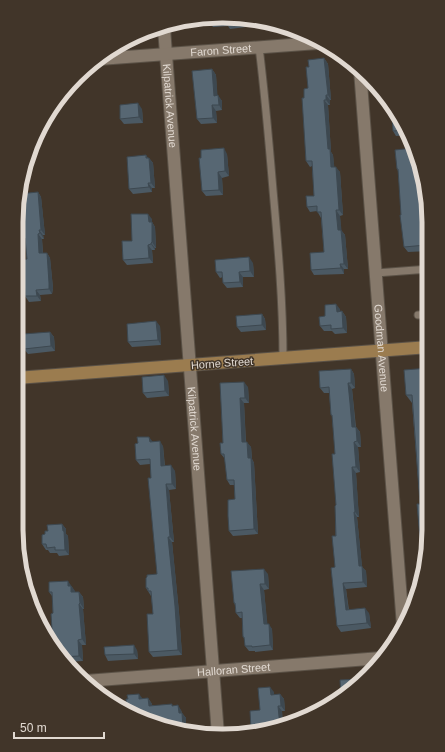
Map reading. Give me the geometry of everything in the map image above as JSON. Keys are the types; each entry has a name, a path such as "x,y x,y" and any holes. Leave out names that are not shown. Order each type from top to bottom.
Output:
{"street":[{"name":"Kilpatrick Avenue","path":"164,32 218,729"},
{"name":"Faron Street","path":"110,58 310,44"},
{"name":"Goodman Avenue","path":"361,78 402,616"},
{"name":"Horne Street","path":"23,377 422,347"},
{"name":"Halloran Street","path":"93,680 374,659"}],"lane":[{"path":"259,47 270,139 281,284 283,358"},
{"path":"376,273 422,269"},
{"path":"418,315 422,315"}],"building":[{"path":"324,58 328,95 326,95 326,100 324,100 328,149 330,149 331,167 336,167 339,210 336,210 338,230 341,230 344,264 340,264 341,268 311,270 310,253 324,252 321,212 317,212 317,206 307,207 306,196 314,196 312,161 306,161 302,98 304,98 304,89 308,88 306,67 309,67 308,60"},
{"path":"212,69 214,96 218,95 219,105 212,105 213,118 197,119 192,71"},
{"path":"138,103 139,117 120,119 120,105"},
{"path":"392,118 399,131 393,131"},
{"path":"224,148 225,171 218,172 219,190 202,191 199,158 201,158 201,150"},
{"path":"408,149 415,171 422,209 422,245 404,247 400,215 398,169 395,150"},
{"path":"146,155 146,158 149,158 151,183 148,183 149,187 129,189 127,157"},
{"path":"38,192 41,230 39,230 40,233 38,234 39,253 47,253 49,289 36,290 37,296 25,296 23,260 27,259 25,238 23,238 23,209 25,193"},
{"path":"131,214 148,214 149,222 152,222 152,242 148,245 149,258 123,260 122,241 132,241"},
{"path":"249,257 250,271 239,272 240,282 223,283 222,272 216,272 215,260"},
{"path":"336,304 337,312 342,311 343,328 331,329 331,325 320,326 319,317 325,316 325,305"},
{"path":"262,314 262,325 237,327 236,316"},
{"path":"156,321 158,340 128,342 127,324"},
{"path":"50,332 51,346 24,349 23,334"},
{"path":"351,369 351,383 348,383 352,427 356,427 357,441 354,442 356,467 352,467 354,512 359,566 362,566 363,582 343,583 346,610 365,608 367,623 337,626 331,568 335,567 332,536 336,536 336,505 332,454 335,454 329,387 320,388 319,371"},
{"path":"422,369 421,550 417,504 420,504 412,395 406,395 404,370"},
{"path":"164,375 165,391 143,393 142,377"},
{"path":"244,382 245,398 240,398 242,442 247,442 248,458 251,458 254,529 229,531 228,500 235,499 234,480 227,480 224,454 221,454 220,443 223,443 220,383"},
{"path":"137,437 149,437 150,442 160,441 161,466 171,465 172,484 166,484 170,537 168,537 178,650 149,652 147,614 153,614 151,591 148,591 148,588 146,588 146,578 147,575 157,574 148,478 151,478 150,459 136,460 135,444 138,443"},
{"path":"62,524 65,550 55,550 55,547 47,548 46,544 42,544 42,535 45,534 45,531 48,531 47,525"},
{"path":"264,569 265,584 260,584 264,624 269,624 270,645 252,647 245,646 243,637 242,612 236,613 231,571"},
{"path":"68,581 68,586 71,586 71,592 79,592 82,639 78,640 79,656 69,657 52,632 52,592 49,592 49,582"},
{"path":"134,645 134,654 105,655 104,647"},
{"path":"354,679 341,690 340,680"},
{"path":"270,687 271,695 280,694 281,706 278,706 279,720 251,727 250,711 260,710 258,688"},
{"path":"139,694 139,699 148,698 149,706 172,704 172,706 178,705 179,713 182,713 183,725 146,714 134,708 126,704 126,699 128,699 127,695"}]}
